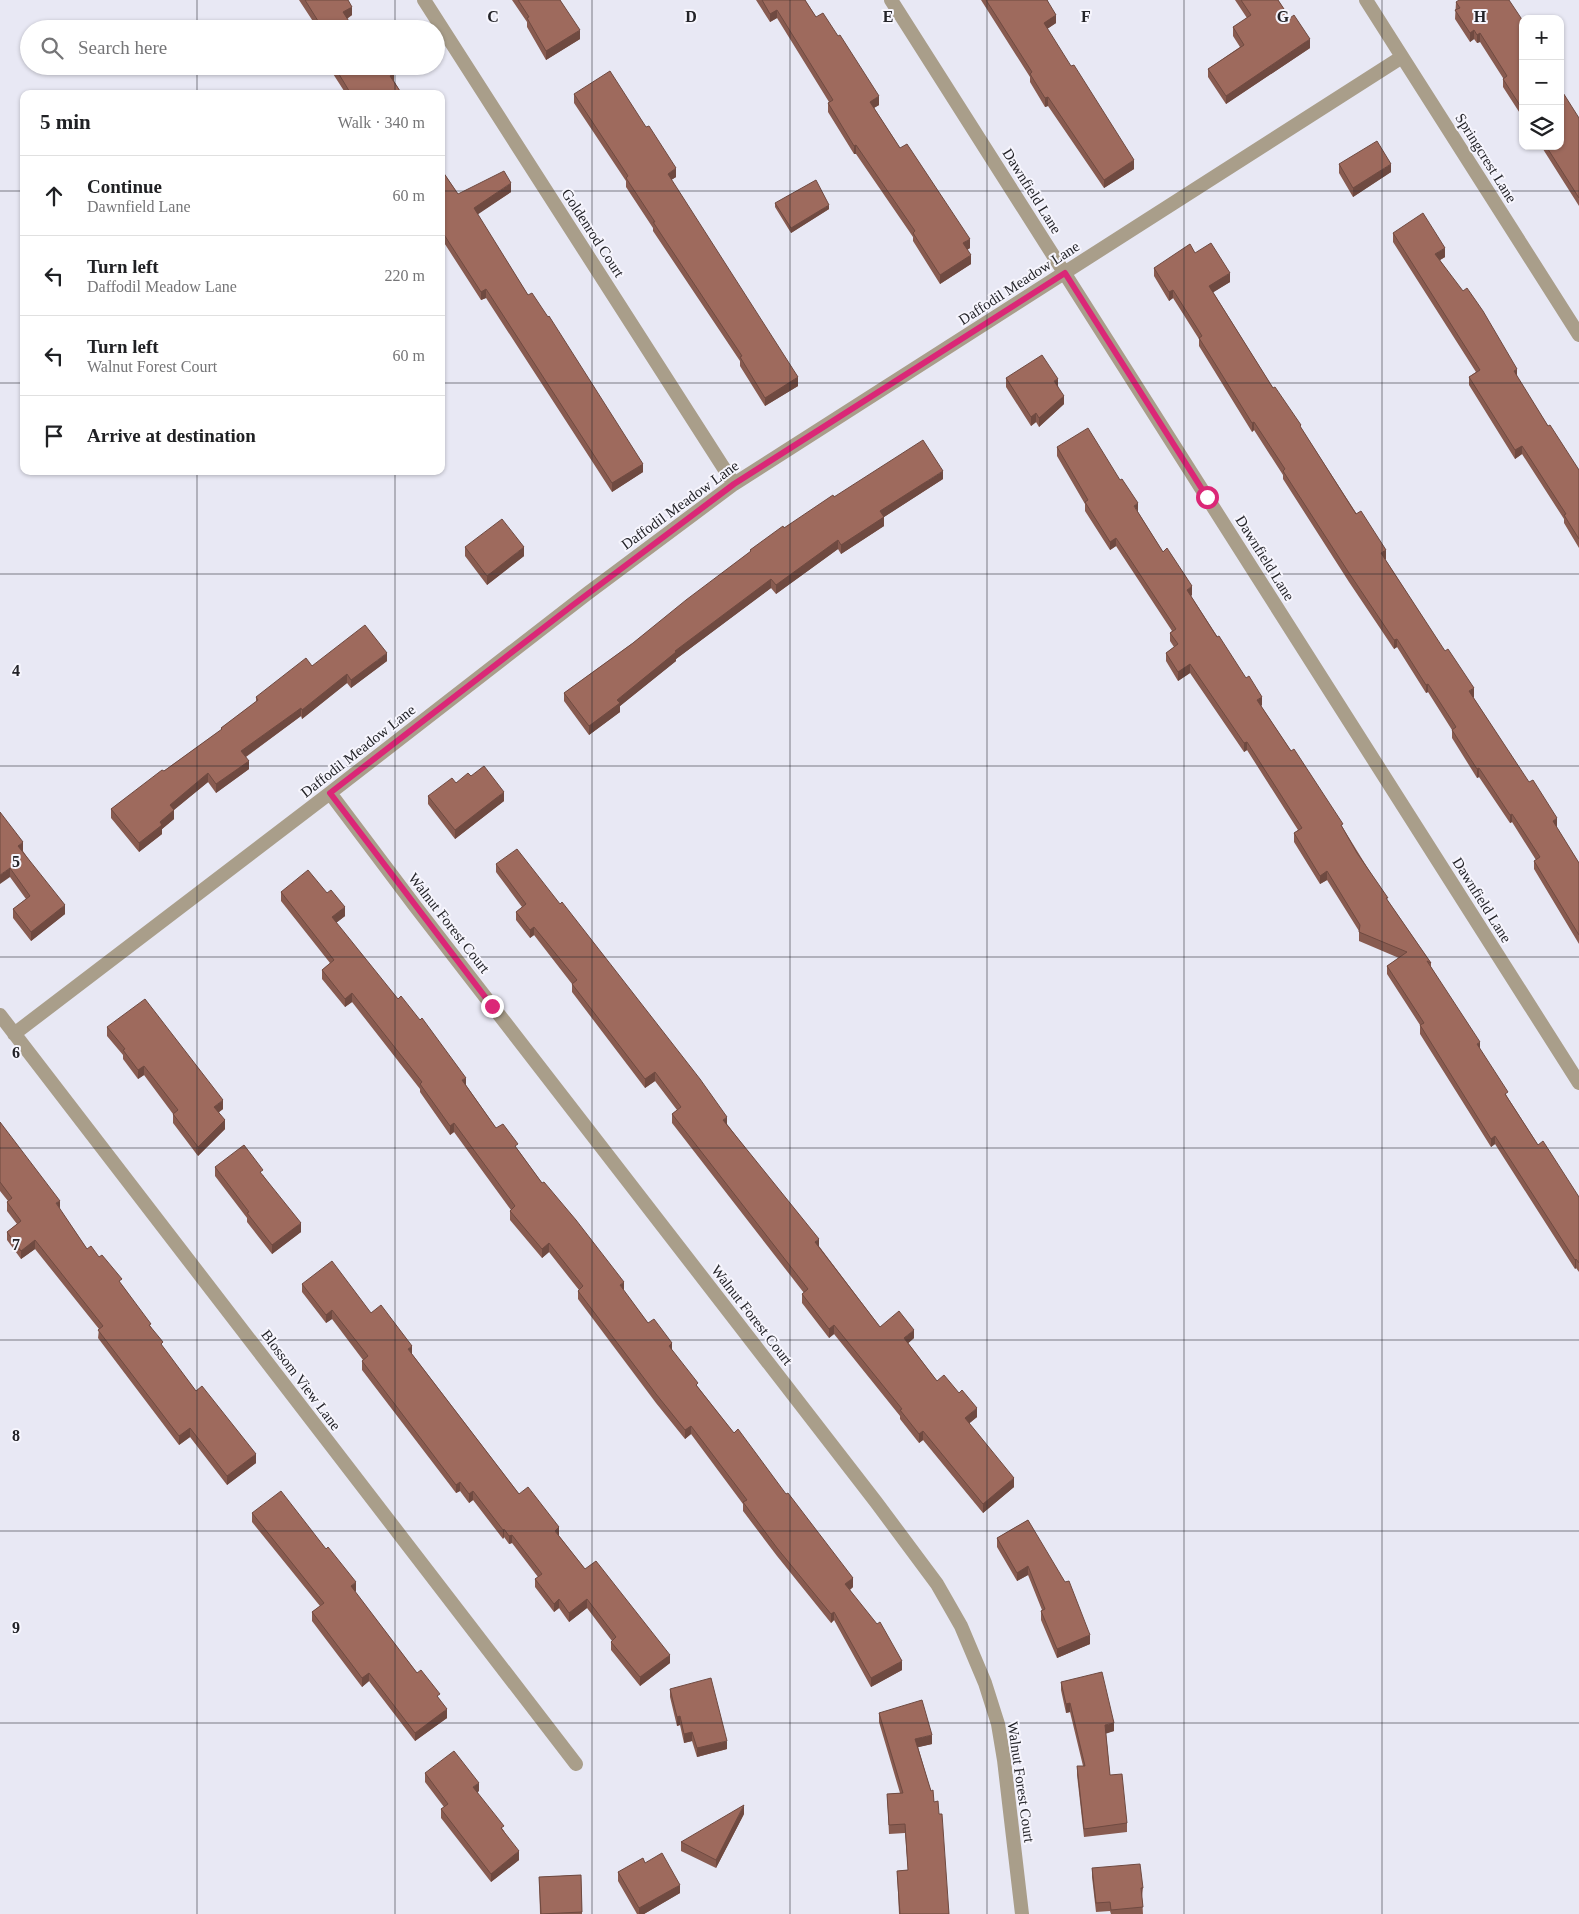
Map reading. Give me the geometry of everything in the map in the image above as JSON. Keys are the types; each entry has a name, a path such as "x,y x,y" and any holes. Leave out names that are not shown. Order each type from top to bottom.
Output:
{"street":[{"name":"Goldenrod Court","path":"424,0 437,20"},
{"name":"Dawnfield Lane","path":"891,0 1579,1083"},
{"name":"Springcrest Lane","path":"1366,0 1579,335"},
{"name":"Goldenrod Court","path":"445,33 734,484"},
{"name":"Daffodil Meadow Lane","path":"14,1034 573,605 734,484 1402,57"},
{"name":"Walnut Forest Court","path":"330,793 414,906 876,1502 937,1584 961,1626 985,1682 998,1724 1012,1819 1013,1849 1022,1914"},
{"name":"Blossom View Lane","path":"0,1015 576,1764"}],"building":[{"path":"305,0 348,0 352,7 343,12 348,20 317,20"},
{"path":"518,0 560,0 580,30 546,51"},
{"path":"762,0 805,0 816,17 823,13 838,36 840,35 879,96 870,102 900,148 907,144 970,239 963,243 971,255 940,275 913,233 915,231 856,145 854,146 828,103 833,100 777,10 770,14"},
{"path":"986,0 1047,0 1056,15 1044,23 1071,66 1074,65 1134,160 1104,180 1048,97 1045,98 1030,74 1032,72"},
{"path":"1241,0 1278,0 1290,18 1294,15 1310,39 1226,96 1208,69 1244,45 1233,27 1251,15"},
{"path":"1459,0 1509,0 1519,15 1519,104 1503,79 1507,76 1480,33 1477,35 1474,30 1470,33 1455,10 1460,8 1456,2"},
{"path":"610,71 646,127 649,126 676,168 668,174 798,377 765,398 740,357 742,356 653,222 655,222 626,178 628,176 574,94"},
{"path":"339,75 392,75 390,76 399,90 349,90"},
{"path":"1564,94 1579,118 1579,198 1549,150 1564,150"},
{"path":"1377,141 1391,164 1353,188 1339,164"},
{"path":"504,171 511,183 474,208 528,295 532,293 549,316 643,464 612,483 486,289 481,292 445,236 445,175 458,194"},
{"path":"816,180 829,205 791,228 775,203"},
{"path":"1423,213 1445,248 1435,254 1463,291 1467,288 1483,311 1517,369 1514,371 1548,426 1550,425 1579,470 1579,539 1564,515 1566,514 1522,446 1515,450 1469,377 1480,370 1393,233"},
{"path":"1211,243 1230,273 1209,286 1273,388 1275,387 1301,425 1356,514 1361,511 1386,550 1381,553 1445,651 1448,649 1474,688 1469,691 1529,782 1533,780 1557,818 1553,821 1579,863 1579,935 1534,861 1540,857 1512,814 1510,815 1479,768 1477,769 1452,730 1456,727 1428,684 1426,685 1397,639 1394,640 1349,573 1283,471 1285,469 1254,422 1252,423 1199,338 1202,336 1173,290 1169,292 1154,268 1190,244 1195,253"},
{"path":"1042,355 1058,379 1054,381 1064,396 1039,418 1036,413 1031,417 1006,378"},
{"path":"1088,428 1120,480 1122,479 1138,503 1134,506 1163,552 1167,548 1192,586 1187,590 1217,637 1219,636 1246,678 1249,676 1262,697 1257,700 1291,751 1294,749 1343,824 1341,825 1357,853 1431,963 1427,961 1480,1042 1477,1044 1508,1092 1505,1094 1538,1145 1543,1141 1579,1197 1579,1263 1575,1260 1495,1136 1491,1139 1420,1025 1424,1023 1387,966 1407,952 1359,932 1360,925 1327,871 1320,876 1294,833 1302,828 1247,742 1244,743 1190,664 1178,672 1166,653 1178,644 1170,633 1176,629 1116,538 1110,542 1085,502 1088,500 1057,447"},
{"path":"923,440 943,471 880,511 884,517 841,545 838,540 776,585 771,579 675,651 617,700 620,703 589,726 564,693 633,643 783,526 784,528 833,495 834,497"},
{"path":"502,519 524,547 487,576 465,547"},
{"path":"365,625 387,653 351,680 347,674 302,710 301,708 241,751 249,761 216,784 208,773 170,805 174,810 160,822 162,825 139,843 111,809 162,770 164,771 222,729 258,700 256,697 306,658 312,666"},
{"path":"484,766 504,792 455,830 428,796 452,778 456,783 468,773 471,776"},
{"path":"0,812 23,842 18,846 65,905 31,932 13,909 30,896 10,868 0,875"},
{"path":"517,849 560,904 562,902 700,1079 727,1117 723,1120 819,1239 815,1242 880,1327 899,1311 914,1330 904,1338 937,1381 944,1375 959,1393 962,1390 977,1408 965,1418 1014,1478 983,1504 923,1431 919,1434 900,1410 902,1409 834,1325 829,1329 802,1294 808,1289 672,1114 681,1107 655,1072 645,1079 572,984 577,980 534,927 530,930 516,912 526,904 496,864"},
{"path":"308,870 327,893 331,890 345,907 332,917 398,999 401,996 420,1020 422,1018 466,1078 462,1080 496,1128 503,1124 518,1144 515,1146 542,1183 544,1182 576,1220 624,1282 620,1285 648,1323 654,1319 672,1343 669,1346 698,1383 696,1385 734,1433 738,1429 786,1494 788,1493 853,1578 845,1584 877,1624 880,1622 902,1661 871,1678 834,1612 831,1614 777,1548 743,1502 747,1500 691,1426 685,1430 656,1394 578,1291 583,1286 549,1243 542,1249 510,1211 515,1206 454,1123 450,1126 420,1084 422,1082 352,993 345,999 322,970 334,960 281,892"},
{"path":"145,999 223,1100 214,1107 225,1120 198,1147 173,1114 178,1110 144,1066 138,1070 123,1050 125,1049 107,1027"},
{"path":"0,1122 60,1201 56,1203 87,1249 91,1246 99,1257 102,1255 122,1279 119,1281 163,1342 161,1344 196,1391 202,1386 256,1454 227,1476 190,1428 179,1436 98,1330 103,1326 35,1240 21,1251 7,1232 21,1221 7,1202 12,1198 0,1182"},
{"path":"244,1145 263,1170 260,1172 301,1223 272,1245 215,1167"},
{"path":"332,1261 371,1313 381,1305 412,1346 408,1349 519,1494 528,1487 559,1527 555,1531 585,1569 596,1561 670,1655 640,1677 611,1642 616,1637 587,1599 569,1613 559,1599 554,1604 535,1579 542,1574 512,1535 509,1536 503,1530 473,1491 469,1494 460,1482 456,1485 362,1361 368,1356 332,1310 326,1315 302,1284"},
{"path":"281,1491 326,1549 328,1547 356,1582 351,1586 417,1673 421,1670 440,1694 437,1696 447,1709 415,1733 369,1673 362,1678 312,1612 324,1603 252,1513"},
{"path":"1028,1520 1065,1582 1069,1581 1090,1635 1057,1649 1041,1611 1045,1609 1028,1566 1017,1573 997,1538"},
{"path":"1102,1672 1114,1723 1105,1725 1110,1775 1122,1774 1127,1823 1084,1829 1077,1766 1085,1766 1070,1703 1066,1704 1061,1682"},
{"path":"711,1678 727,1741 697,1748 692,1732 684,1734 680,1716 677,1717 670,1689"},
{"path":"922,1700 932,1735 915,1739 931,1791 933,1790 934,1802 938,1801 939,1814 942,1814 949,1914 900,1914 897,1871 908,1870 905,1824 889,1825 887,1794 903,1793 879,1713"},
{"path":"454,1751 479,1783 473,1787 504,1826 501,1828 519,1851 491,1874 441,1809 448,1804 425,1773"},
{"path":"744,1805 716,1860 681,1842"},
{"path":"662,1853 680,1885 639,1908 618,1872 643,1858 645,1863"},
{"path":"1140,1864 1143,1907 1111,1910 1110,1902 1096,1903 1092,1868"},
{"path":"581,1875 582,1912 541,1914 539,1877"}],"route":[{"path":"492,1006 330,793 573,605 734,484 1065,273 1207,497"}]}
